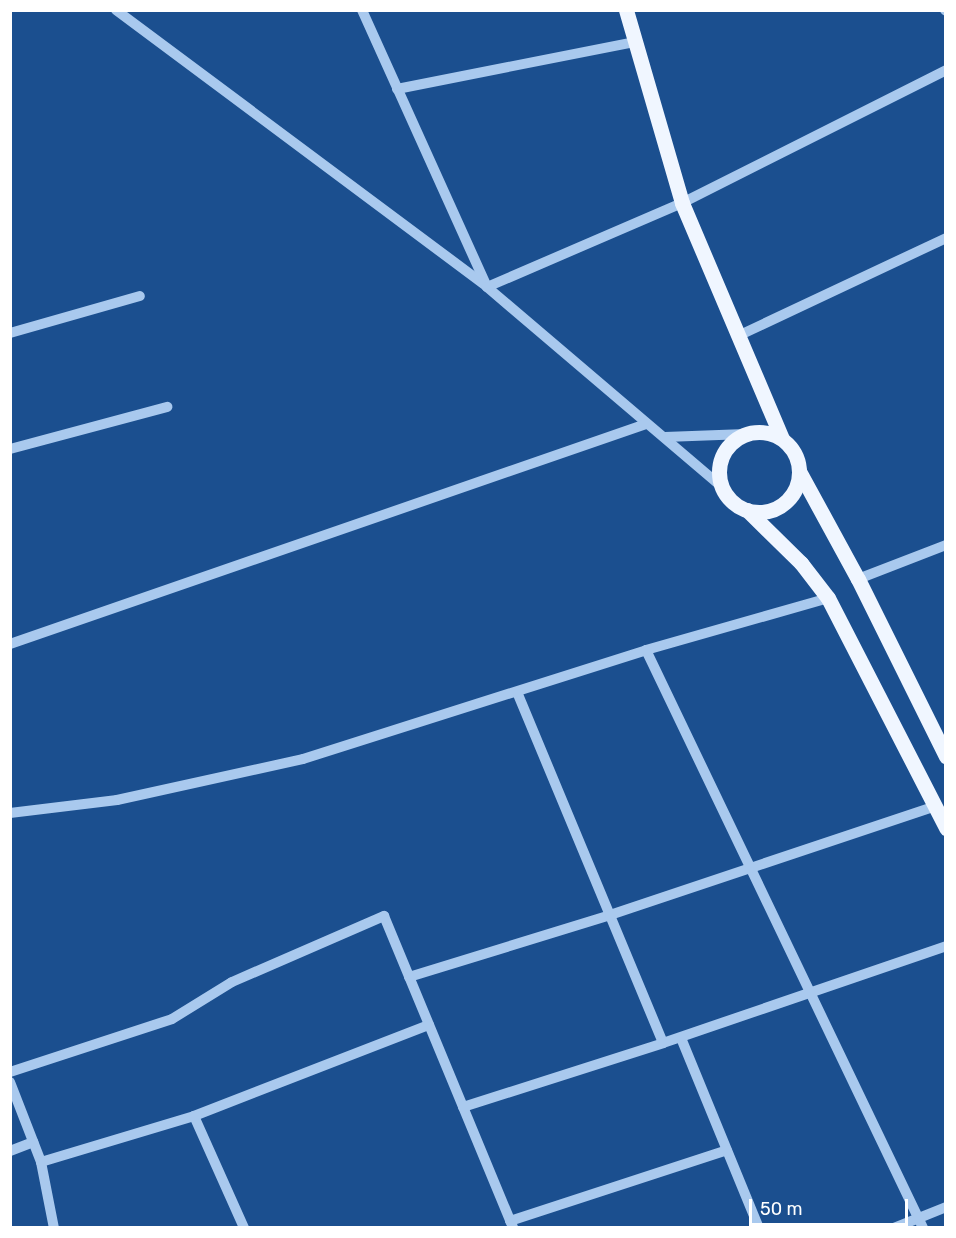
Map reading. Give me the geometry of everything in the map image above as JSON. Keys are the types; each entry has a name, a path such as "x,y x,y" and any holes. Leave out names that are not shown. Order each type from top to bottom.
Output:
{"main road":[{"path":"626,10 682,203 740,335 782,439 791,448 799,471 858,579 944,749"},
{"path":"782,439 759,431 735,440 721,460 721,486 736,504 747,510 801,563 828,598 945,828"},
{"path":"747,510 772,510 783,504 792,495 799,471"}],"street":[{"path":"116,10 486,287 721,486"},
{"path":"362,10 486,287"},
{"path":"397,89 635,42"},
{"path":"486,287 682,203 945,70"},
{"path":"740,335 945,238"},
{"path":"10,333 140,296"},
{"path":"10,450 167,407"},
{"path":"10,644 646,424"},
{"path":"665,437 746,434"},
{"path":"858,579 945,545"},
{"path":"10,813 117,800 303,759 646,650 828,598"},
{"path":"646,650 921,1222"},
{"path":"517,692 663,1043"},
{"path":"409,977 610,915 750,866 935,806"},
{"path":"10,1072 172,1019 231,982 384,916 511,1224 727,1150"},
{"path":"463,1107 681,1038 945,946"},
{"path":"41,1162 194,1116 429,1025"},
{"path":"681,1038 759,1227"},
{"path":"10,1082 41,1162 54,1227"},
{"path":"194,1116 244,1227"},
{"path":"10,1151 33,1142"},
{"path":"894,1227 921,1222 945,1207"}]}
